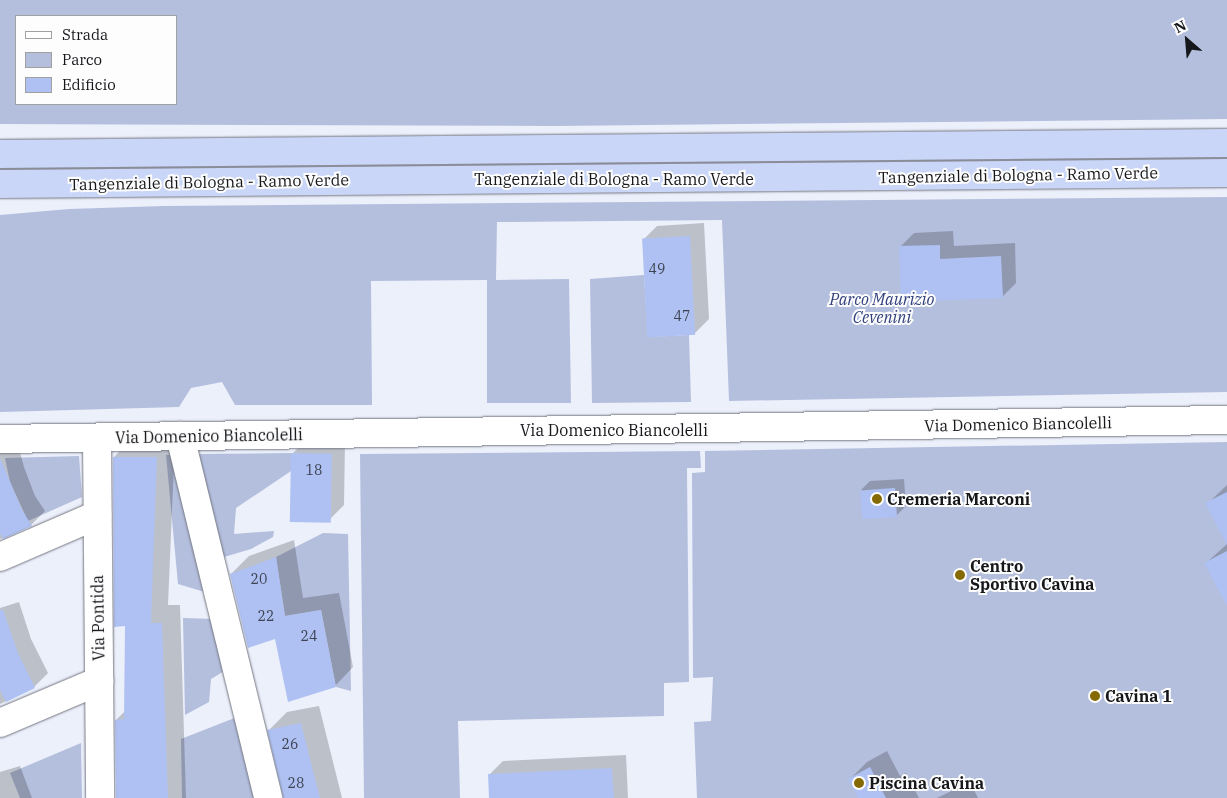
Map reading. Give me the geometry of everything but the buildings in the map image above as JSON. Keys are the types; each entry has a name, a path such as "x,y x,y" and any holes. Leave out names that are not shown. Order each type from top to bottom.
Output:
{"highway":[{"path":"0,137 250,151"},
{"name":"Tangenziale di Bologna - Ramo Verde","path":"0,154 1227,143"},
{"name":"Tangenziale di Bologna - Ramo Verde","path":"0,184 1227,173"},
{"path":"0,199 207,182"}],"street":[{"name":"Via Domenico Biancolelli","path":"0,439 1227,420"},
{"path":"180,436 268,798"},
{"name":"Via Pontida","path":"97,438 100,798"},
{"path":"0,557 97,516"},
{"path":"0,723 99,681"}],"green space":[{"path":"0,0 1227,0 1227,119 555,126 0,124"},
{"name":"Parco Maurizio Cevenini","path":"1227,197 1227,392 729,401 722,220 497,222 496,280 569,279 571,403 487,403 487,280 371,281 372,405 235,405 222,382 191,388 179,407 0,412 0,215 69,209 164,206"},
{"path":"644,275 648,337 689,335 691,402 592,403 590,279"},
{"name":"Centro Sportivo Cavina","path":"1227,442 1227,798 697,798 694,722 711,721 713,677 693,678 692,473 705,472 705,451"},
{"path":"700,451 701,468 687,468 689,682 664,683 664,716 458,721 460,798 364,798 360,454"},
{"path":"291,453 291,471 236,508 234,534 274,531 273,537 251,549 224,557 197,457 200,454"},
{"path":"166,455 175,455 208,593 178,584"},
{"path":"79,456 82,497 28,521 10,482 5,458"},
{"path":"323,533 348,534 351,691 336,687 321,610 285,616 276,557"},
{"path":"183,618 214,619 226,670 211,679 209,702 185,715"},
{"path":"237,717 256,798 182,798 181,739"},
{"path":"81,743 82,798 20,798 10,773"}],"place":[{"name":"Cremeria Marconi","path":"877,499"},
{"name":"Centro Sportivo Cavina","path":"960,575"},
{"name":"Cavina 1","path":"1095,696"},
{"name":"Piscina Cavina","path":"859,783"}]}
